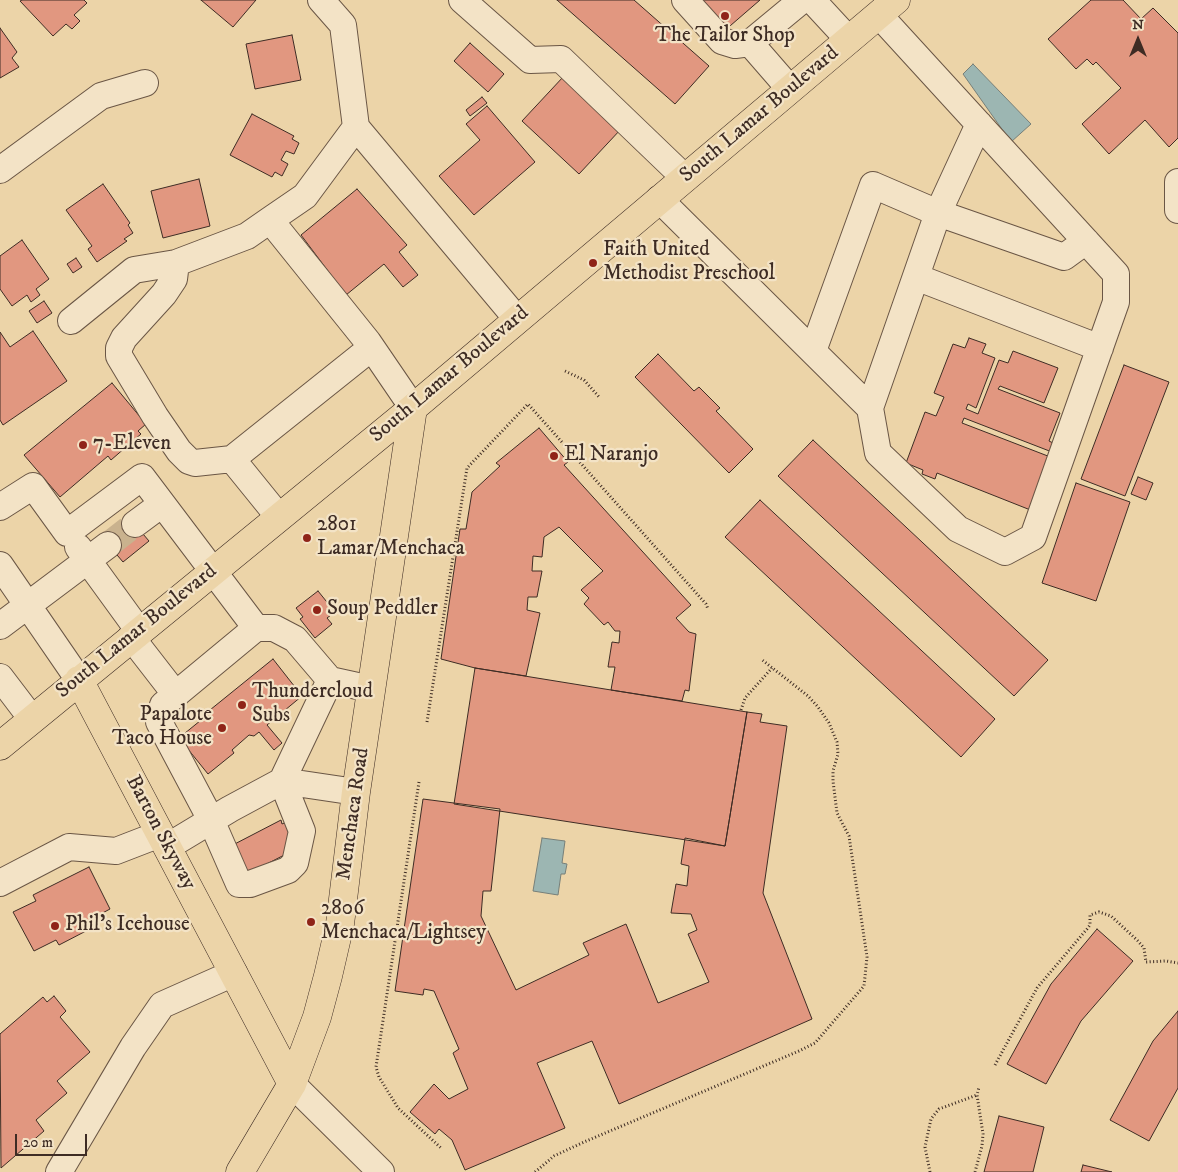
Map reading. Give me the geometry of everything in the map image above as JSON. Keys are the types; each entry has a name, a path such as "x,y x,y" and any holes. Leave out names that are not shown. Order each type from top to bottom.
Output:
{"main road":[{"name":"South Lamar Boulevard","path":"0,746 413,408 887,7"},
{"name":"Menchaca Road","path":"240,1172 292,1084 318,1017 340,924 356,792 413,408"},
{"name":"Barton Skyway","path":"79,680 292,1084"}],"street":[{"path":"321,0 343,25 356,127 517,319"},
{"path":"462,0 530,60 561,59 685,178"},
{"path":"685,0 722,41 735,45 750,43 802,0"},
{"path":"812,0 849,40"},
{"path":"887,7 979,124 1116,274 1116,302 1033,537 1005,552 958,530 878,453 870,408 938,213 979,124"},
{"path":"750,43 790,89"},
{"path":"0,170 101,96 145,83"},
{"path":"70,321 134,270 176,263 247,236 305,196 356,127"},
{"path":"1178,182 1178,210"},
{"path":"813,351 873,185 938,213 1064,257 1086,241"},
{"path":"659,200 870,408"},
{"path":"270,220 371,348 413,408"},
{"path":"176,263 174,278 164,294 124,338 119,348 119,356 155,416 179,451 189,461 232,459 371,348"},
{"path":"916,277 1100,348"},
{"path":"232,459 279,517"},
{"path":"67,533 142,477 256,628"},
{"path":"0,507 33,486 92,567 176,695"},
{"path":"140,530 166,509"},
{"path":"0,626 28,605 92,567 113,551"},
{"name":"Barton Skyway","path":"0,565 79,680"},
{"path":"282,781 302,831 295,863 288,870 250,884 239,884 211,820 159,722 163,705 256,628 274,628 295,639 330,680 371,689"},
{"path":"0,677 32,719"},
{"path":"0,883 70,847 116,851 164,840 211,820 282,781 330,680"},
{"path":"282,781 356,792"},
{"path":"59,1172 133,1047 162,1005 234,973"},
{"path":"292,1084 381,1172"}],"path":[{"path":"565,370 584,380 600,398"},
{"path":"428,722 467,468 528,404 706,604 708,609"},
{"path":"535,1172 554,1156 799,1052 815,1043 864,986 867,957 849,836 837,813 833,781 838,754 836,742 829,723 818,707 760,659"},
{"path":"740,710 746,698 772,668"},
{"path":"419,782 376,1067 379,1077 398,1108 441,1148"},
{"path":"995,1065 1037,988 1090,925 1090,915 1099,912 1111,916 1144,948 1146,962 1166,961 1178,963"},
{"path":"975,1172 983,1134 977,1095 979,1086"},
{"path":"930,1172 926,1147 931,1119 939,1109 977,1095"}],"water":[{"path":"973,64 1031,124 1011,142 963,74"},
{"path":"542,838 565,841 562,863 567,864 565,874 561,874 558,895 533,891"}],"building":[{"path":"84,0 87,3 74,15 80,21 72,29 66,24 53,36 20,1"},
{"path":"201,0 256,0 233,27"},
{"path":"557,0 634,0 709,66 675,104"},
{"name":"The Tailor Shop","path":"695,0 760,0 723,32"},
{"path":"1091,0 1123,0 1141,19 1153,8 1178,33 1178,138 1169,147 1145,120 1109,154 1082,124 1121,88 1096,62 1093,65 1087,59 1076,69 1048,39"},
{"path":"0,28 17,52 12,58 19,67 0,78"},
{"path":"292,35 301,80 255,89 246,44"},
{"path":"470,43 504,74 488,92 454,61"},
{"path":"564,76 621,129 579,174 522,121"},
{"path":"482,97 487,103 470,116 466,110"},
{"path":"487,106 535,162 474,215 439,176 480,140 466,124"},
{"path":"252,114 294,136 292,139 299,143 294,154 286,151 281,160 288,164 282,176 275,172 272,177 230,155"},
{"path":"199,179 210,226 163,238 151,191"},
{"path":"103,184 130,223 128,225 133,233 124,239 127,241 97,262 88,249 92,246 66,210"},
{"path":"357,189 407,245 399,252 418,275 403,287 384,264 346,295 301,235"},
{"path":"22,240 49,279 36,289 40,295 31,302 27,295 12,306 0,289 0,256"},
{"path":"76,258 82,267 73,273 67,264"},
{"path":"44,301 52,313 37,323 29,311"},
{"path":"33,331 67,381 3,425 0,420 0,332 10,347"},
{"path":"969,338 986,344 982,353 995,358 976,408 968,404 966,409 978,414 999,360 1008,363 1013,351 1058,368 1044,403 1000,386 998,389 1060,413 1049,441 1055,444 1052,452 964,418 962,423 1053,458 1033,511 937,473 935,479 922,474 923,470 906,463 925,412 936,416 944,397 934,393 953,344 965,348"},
{"path":"658,354 694,391 699,387 720,408 716,411 753,449 729,473 635,377"},
{"path":"1124,365 1169,382 1125,496 1081,479"},
{"name":"7-Eleven","path":"112,383 146,424 138,431 141,434 111,460 108,456 60,497 24,455"},
{"path":"539,428 568,462 564,465 691,605 676,618 689,632 696,634 689,691 685,690 682,701 611,690 615,667 608,667 612,642 619,643 620,631 615,631 608,622 604,625 584,604 589,598 581,590 603,571 559,527 544,537 542,557 533,556 532,571 542,571 537,597 528,597 527,610 540,613 526,676 475,668 441,659 460,529 466,529 472,492 500,466 496,463"},
{"path":"813,440 1048,660 1014,696 778,476"},
{"path":"1138,477 1153,483 1146,500 1131,494"},
{"path":"1076,483 1130,502 1096,601 1042,583"},
{"path":"760,500 995,719 961,757 725,537"},
{"name":"7-Eleven","path":"131,520 149,541 123,562 106,542"},
{"path":"318,591 335,612 327,618 332,624 315,638 300,619 303,617 296,608"},
{"path":"273,659 302,696 267,725 282,743 274,750 259,732 254,736 249,735 232,750 234,753 208,774 179,738 206,716 205,714"},
{"path":"475,668 747,712 725,846 454,804"},
{"path":"747,712 762,714 760,722 787,726 763,893 812,1019 619,1104 592,1041 537,1063 565,1128 465,1170 452,1140 439,1129 435,1134 410,1112 434,1084 449,1099 468,1089 453,1053 459,1049 434,991 424,989 423,995 395,991 423,799 500,809 491,891 483,891 481,916 516,990 589,955 583,943 626,924 658,1003 709,982 688,934 697,930 691,914 671,913 676,884 687,886 689,866 681,864 685,838 725,846"},
{"path":"293,819 298,848 247,874 227,848 281,820 282,824"},
{"path":"89,867 110,909 82,924 86,931 59,945 56,940 34,951 13,912 36,901 33,895"},
{"path":"1097,929 1133,961 1081,1021 1046,1084 1007,1064 1051,984"},
{"path":"54,996 66,1011 60,1017 90,1052 57,1081 67,1093 36,1120 44,1131 1,1168 0,1034 43,997 47,1002"},
{"path":"1178,1011 1178,1088 1149,1141 1110,1120 1153,1041"},
{"path":"999,1116 1044,1127 1033,1172 984,1172"},
{"path":"1083,1165 1112,1172 1081,1172"}],"tunnel":[{"path":"108,545 135,524"}],"place":[{"name":"The Tailor Shop","path":"725,16"},
{"name":"Faith United Methodist Preschool","path":"593,263"},
{"name":"7-Eleven","path":"83,445"},
{"name":"El Naranjo","path":"554,456"},
{"name":"2801 Lamar/Menchaca","path":"307,538"},
{"name":"Soup Peddler","path":"317,610"},
{"name":"Thundercloud Subs","path":"242,705"},
{"name":"Papalote Taco House","path":"222,728"},
{"name":"2806 Menchaca/Lightsey","path":"311,922"},
{"name":"Phil's Icehouse","path":"55,926"}]}
